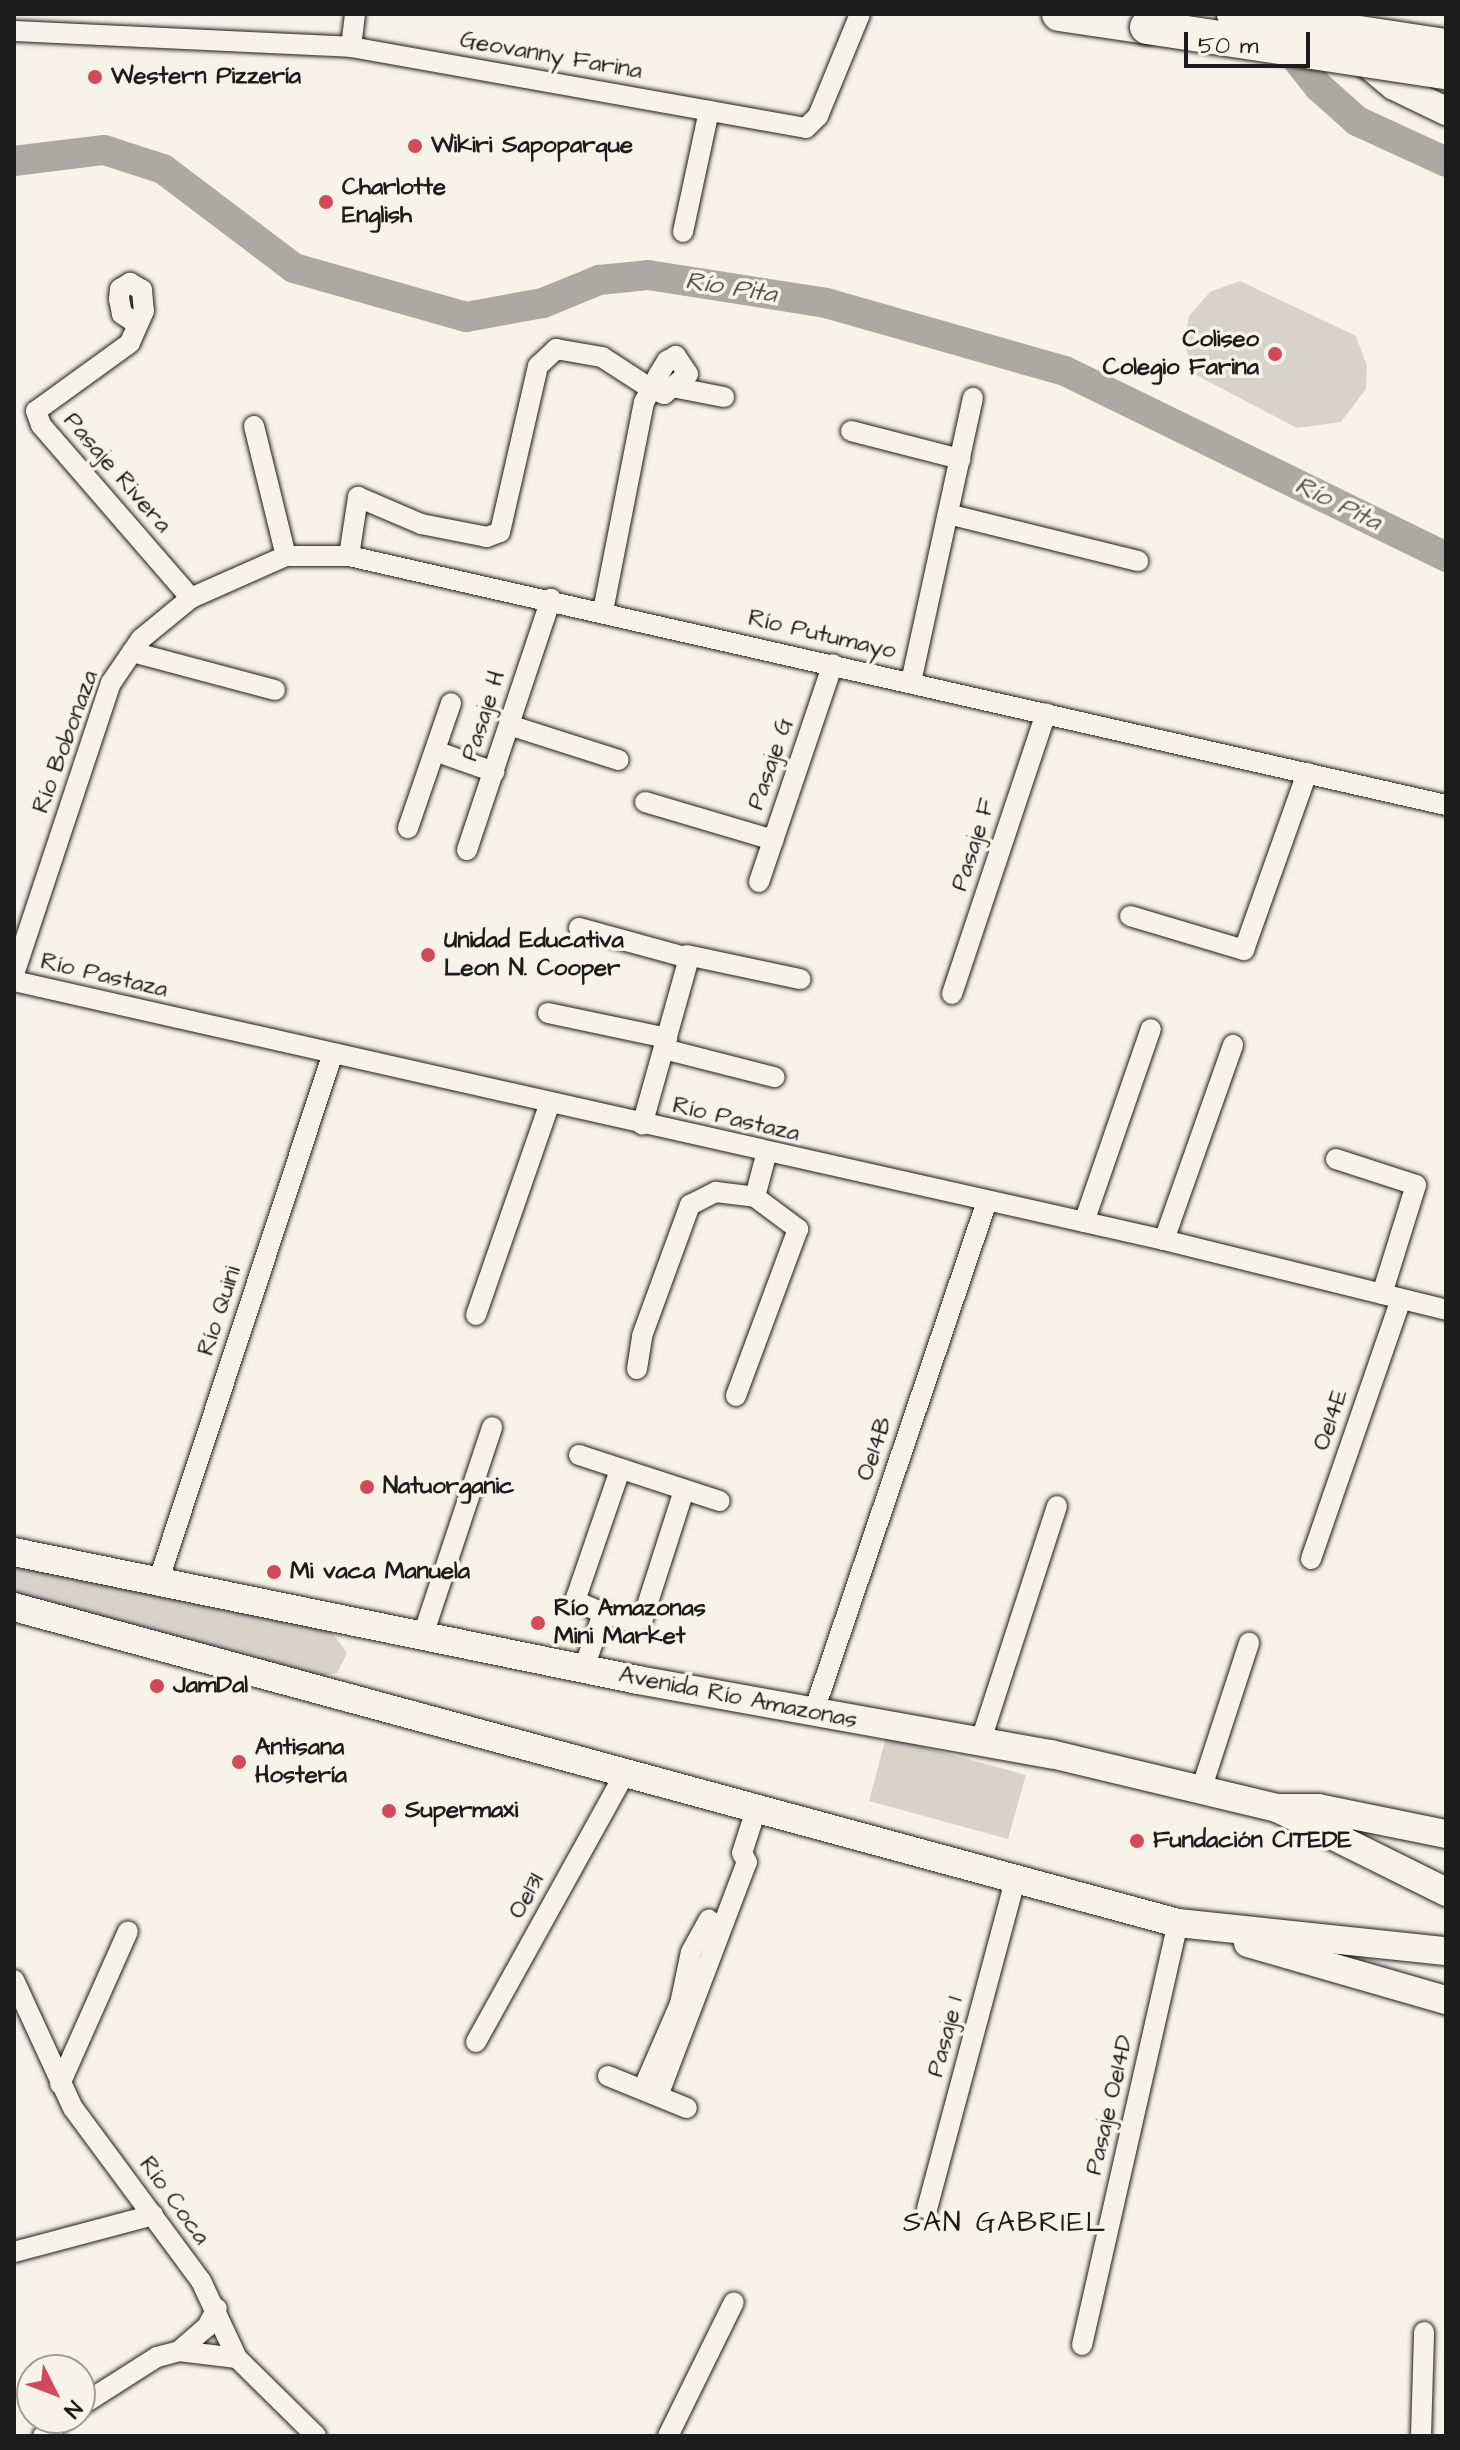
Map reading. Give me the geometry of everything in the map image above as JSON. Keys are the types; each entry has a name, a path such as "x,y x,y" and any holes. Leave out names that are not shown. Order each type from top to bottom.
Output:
{"highway":[{"path":"1059,14 1446,72"},
{"path":"1234,14 1446,46"}],"main road":[{"path":"1311,14 1394,86 1446,111"},
{"name":"Avenida Río Amazonas","path":"14,1552 424,1632 813,1714 981,1740 1277,1808 1446,1892"},
{"path":"14,1607 624,1775 1016,1878 1446,2000"},
{"path":"1277,1808 1318,1808 1446,1834"},
{"path":"1178,1923 1446,1951"}],"street":[{"path":"351,47 355,14"},
{"name":"Geovanny Farina","path":"14,31 351,47 809,126 860,14"},
{"path":"683,232 709,111"},
{"name":"Pasaje Rivera","path":"136,323 130,343 36,411 41,425 191,598"},
{"path":"349,556 358,497 421,524 487,537 500,532 538,366 556,349 602,357 651,389 664,394 678,388 688,374 676,356 651,389 603,611"},
{"path":"678,388 724,397"},
{"path":"911,682 973,398"},
{"path":"254,426 286,556"},
{"path":"851,431 960,459"},
{"path":"948,514 1138,561"},
{"name":"Río Putumayo","path":"191,598 286,556 349,556 551,599 1046,713 1311,768 1446,805"},
{"name":"Río Bobonaza","path":"14,974 111,683 132,652 191,598"},
{"name":"Pasaje H","path":"467,850 551,599"},
{"path":"132,652 275,690"},
{"name":"Pasaje G","path":"759,882 833,664"},
{"path":"408,828 451,703"},
{"name":"Pasaje F","path":"952,994 1046,713"},
{"path":"509,725 619,760"},
{"path":"435,751 494,772"},
{"path":"1130,916 1246,948 1311,768"},
{"path":"645,802 773,840"},
{"path":"579,928 800,979"},
{"path":"642,1125 687,955"},
{"name":"Río Pastaza","path":"14,981 766,1155 1164,1240 1446,1310"},
{"path":"548,1013 774,1077"},
{"path":"1084,1222 1151,1029"},
{"path":"1164,1240 1233,1045"},
{"name":"Río Quini","path":"158,1582 332,1056"},
{"path":"476,1315 549,1105"},
{"path":"755,1197 766,1155"},
{"name":"Oe14E","path":"1311,1559 1392,1296 1416,1185 1336,1159"},
{"path":"637,1369 642,1336 690,1205 716,1192 755,1197 798,1229 736,1396"},
{"name":"Oe14B","path":"813,1714 987,1201"},
{"path":"424,1632 492,1427"},
{"path":"579,1455 720,1501"},
{"path":"620,1470 575,1601 603,1613 633,1622 643,1618 684,1490"},
{"path":"981,1740 1057,1506"},
{"path":"584,1668 603,1613"},
{"path":"1201,1790 1249,1643"},
{"name":"Oe13I","path":"476,2042 624,1775"},
{"path":"650,2093 692,1988 713,1961 706,1945 726,1896 747,1862 742,1853 756,1810"},
{"name":"Pasaje 1","path":"927,2209 1016,1878"},
{"name":"Pasaje Oe14D","path":"1082,2345 1178,1923"},
{"path":"60,2084 128,1931"},
{"name":"Río Coca","path":"14,1980 60,2084 217,2308 237,2358 316,2436"},
{"path":"608,2076 687,2108"},
{"path":"14,2252 153,2215"},
{"path":"668,2436 734,2302"},
{"path":"96,2395 140,2365 179,2351 207,2327 217,2308"},
{"path":"1421,2436 1424,2332"},
{"path":"179,2351 237,2358"}],"shaded area":[{"name":"Coliseo Colegio Farina","path":"1240,281 1356,336 1367,366 1366,389 1341,422 1297,428 1196,375 1184,344 1189,316 1210,292"},
{"path":"14,1564 331,1631 347,1653 337,1673 318,1676 14,1593"},
{"path":"886,1737 1026,1775 1008,1839 869,1801"}],"waterway":[{"path":"1280,38 1319,87 1357,121 1446,162"},
{"name":"Río Pita","path":"14,161 104,150 163,169 294,268 466,317 543,303 599,280 648,275 826,303 1065,371 1446,557"}],"place":[{"name":"Western Pizzería","path":"95,77"},
{"name":"Wikiri Sapoparque","path":"415,146"},
{"name":"Charlotte English","path":"326,202"},
{"name":"Coliseo Colegio Farina","path":"1275,354"},
{"name":"Unidad Educativa Leon N. Cooper","path":"428,955"},
{"name":"Natuorganic","path":"367,1487"},
{"name":"Mi vaca Manuela","path":"274,1572"},
{"name":"Río Amazonas Mini Market","path":"538,1623"},
{"name":"JamDal","path":"157,1686"},
{"name":"Antisana Hostería","path":"239,1762"},
{"name":"Supermaxi","path":"389,1811"},
{"name":"Fundación CITEDE","path":"1137,1841"}],"district":[{"name":"SAN GABRIEL","path":"1005,2223"}]}
